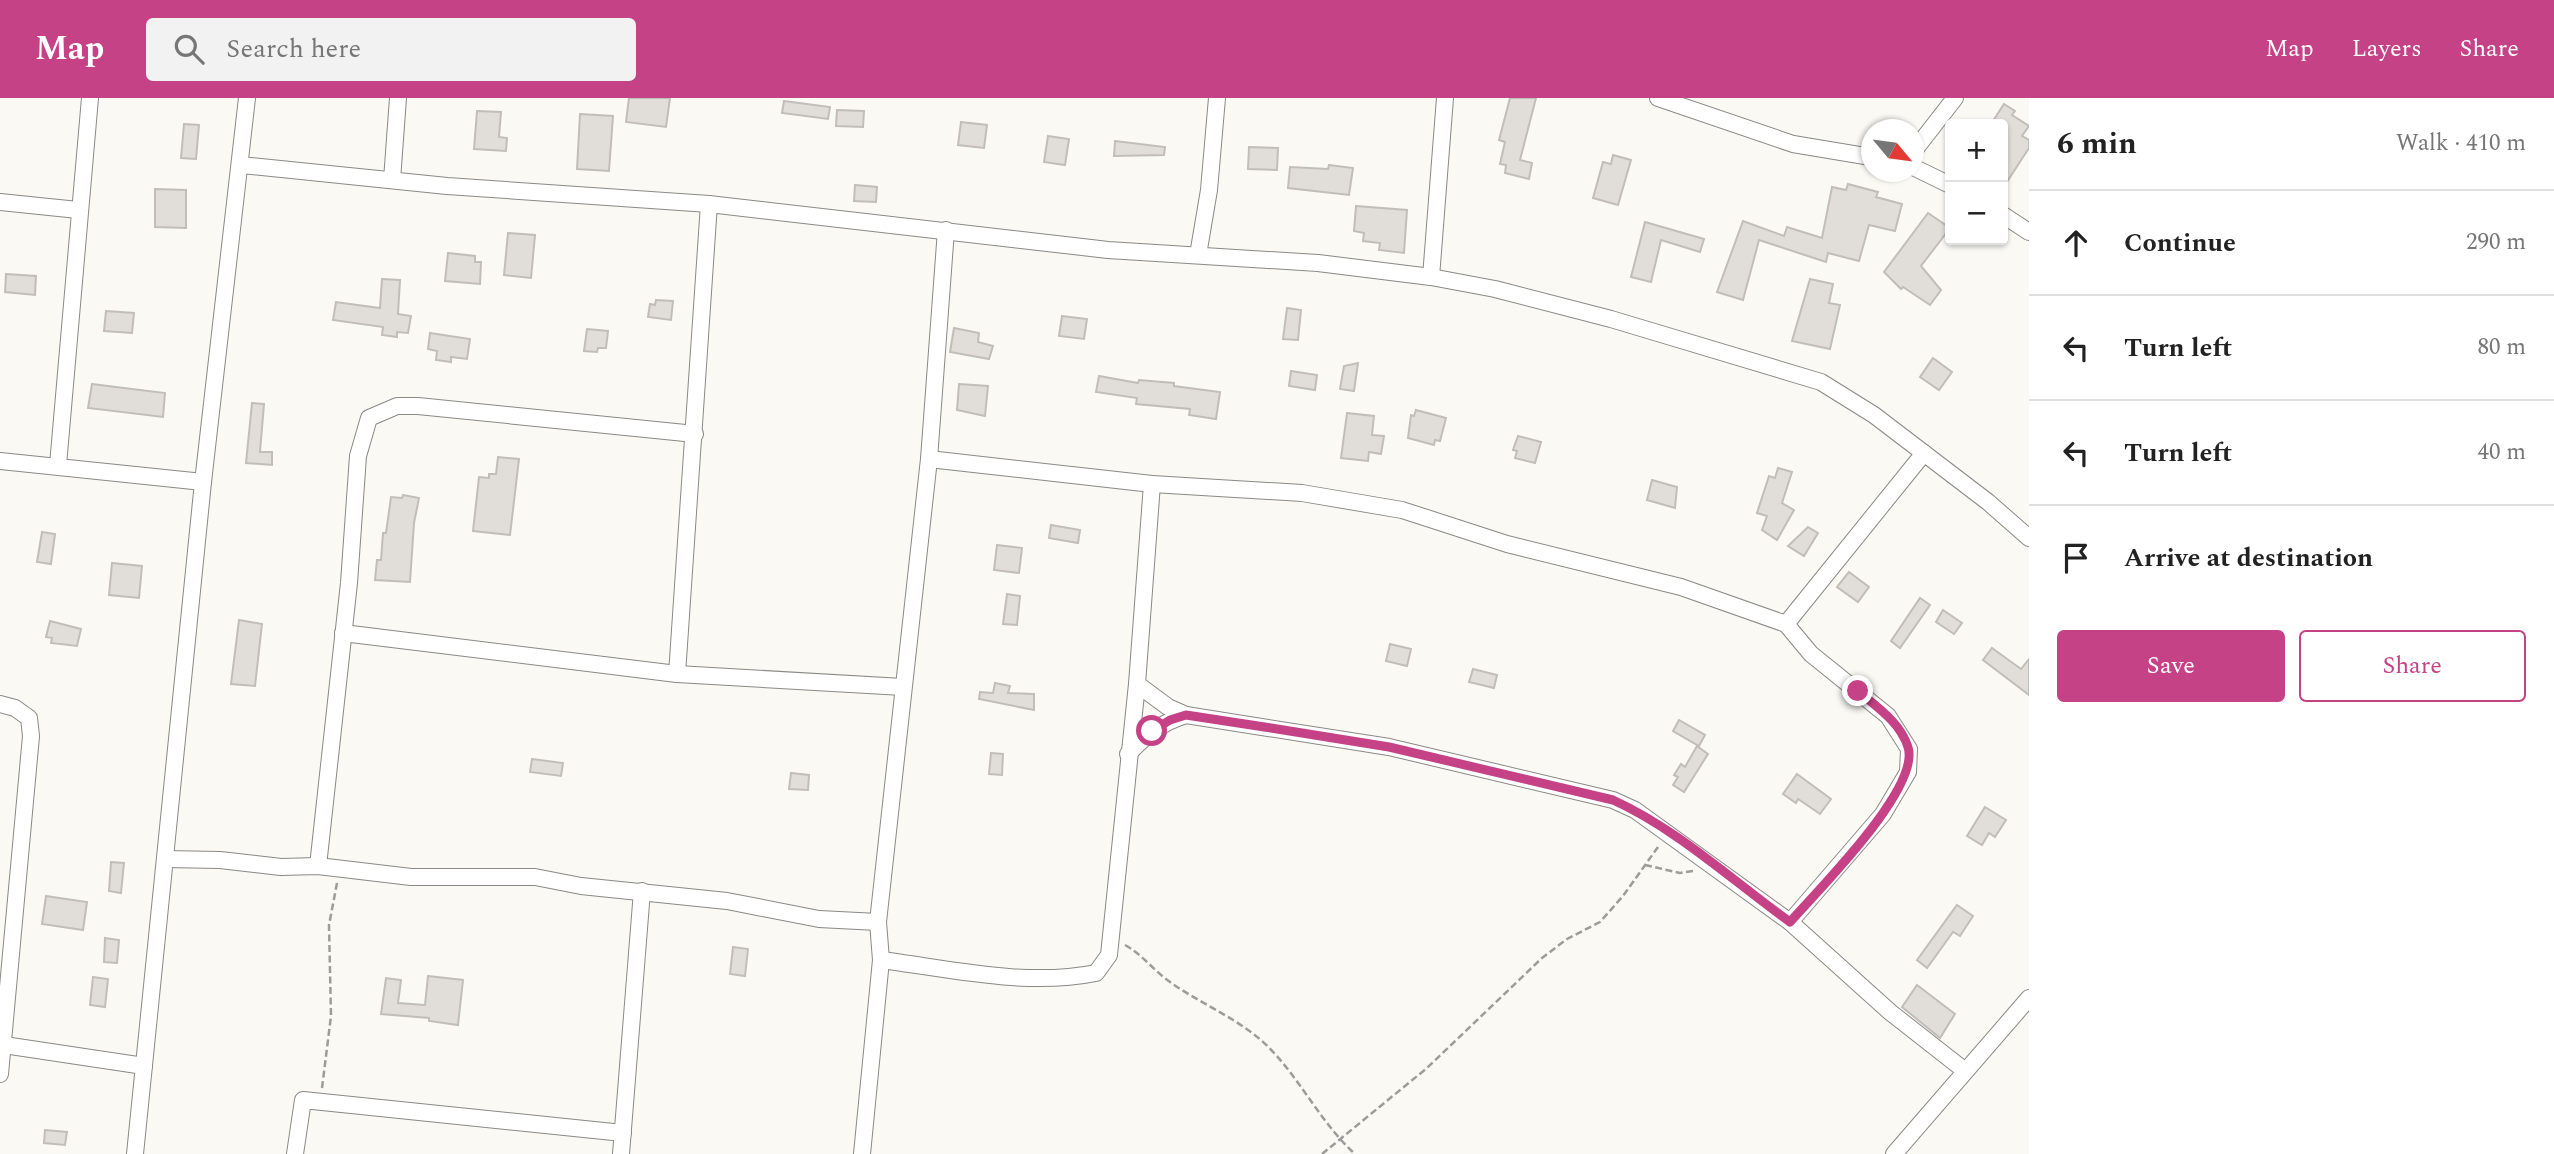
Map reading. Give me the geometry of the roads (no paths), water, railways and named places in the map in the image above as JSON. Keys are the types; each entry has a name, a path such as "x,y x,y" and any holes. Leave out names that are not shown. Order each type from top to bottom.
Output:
{"street":[{"path":"58,465 78,210 90,98"},
{"path":"135,1154 203,482 247,98"},
{"path":"392,180 398,98"},
{"path":"1198,256 1209,190 1217,98"},
{"path":"1661,98 1793,144 1861,156"},
{"path":"1924,138 1955,98"},
{"path":"1430,277 1447,102"},
{"path":"241,165 392,180 709,204 1108,250 1318,263 1430,277 1495,289 1611,319 1821,382 1874,415 1988,502 2029,538"},
{"path":"1924,172 1945,183"},
{"path":"0,202 78,210"},
{"path":"677,674 709,204"},
{"path":"2008,218 2029,232"},
{"path":"862,1154 881,960 878,922 929,459 946,230"},
{"path":"318,866 343,633 358,456 369,418 397,406 418,406 695,433"},
{"path":"1786,624 1924,453"},
{"path":"929,459 1152,484 1302,493 1402,510 1507,544 1681,587 1786,624 1811,654 1888,716 1909,749 1908,772 1891,803 1790,922"},
{"path":"0,461 203,482"},
{"path":"881,960 1029,979 1068,979 1096,974 1109,955 1137,684 1152,484"},
{"path":"343,633 677,674 903,687"},
{"path":"1137,684 1168,707 1186,715 1389,747 1613,800 1634,810 1668,833 1790,922 1890,1012 1964,1070"},
{"path":"0,704 15,708 29,718 31,736 5,931 4,1045 0,1074"},
{"path":"1128,754 1152,731 1170,720 1186,715"},
{"path":"165,859 220,860 281,867 318,866 411,877 535,877 581,886 727,901 819,919 878,922"},
{"path":"621,1154 642,891"},
{"path":"1894,1154 2029,998"},
{"path":"4,1045 144,1066"},
{"path":"295,1154 303,1100 623,1133"}]}
